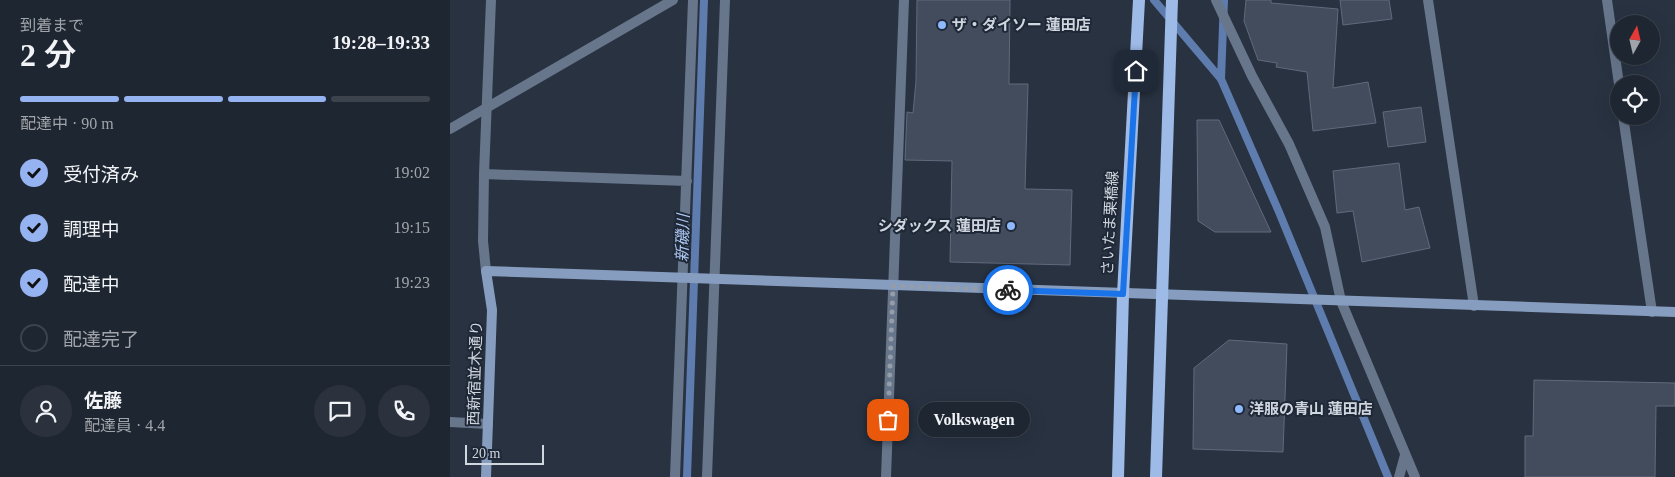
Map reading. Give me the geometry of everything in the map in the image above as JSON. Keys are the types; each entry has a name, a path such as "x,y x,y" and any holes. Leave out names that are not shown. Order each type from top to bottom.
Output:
{"main road":[{"name":"さいたま栗橋線","path":"1118,477 1123,294 1139,0"},
{"path":"1156,477 1172,0"}],"street":[{"path":"491,0 484,174 483,241 486,271 1675,312"},
{"path":"450,129 673,0"},
{"path":"675,477 692,0"},
{"path":"707,477 725,0"},
{"path":"886,477 904,0"},
{"path":"1216,0 1252,76 1290,144 1325,227 1341,301 1415,477"},
{"path":"1428,0 1474,306"},
{"path":"1607,0 1618,75"},
{"path":"1624,125 1652,312"},
{"path":"484,174 687,181"},
{"name":"西新宿並木通り","path":"486,271 492,310 486,477"},
{"path":"450,422 488,424"},
{"path":"1399,477 1405,455"}],"building":[{"path":"917,0 1010,0 1009,84 1028,84 1025,189 1072,190 1070,265 950,262 952,161 905,160 907,112 913,113 916,81"},
{"path":"1246,0 1271,0 1271,3 1338,9 1333,88 1368,82 1376,123 1313,131 1307,72 1276,67 1277,63 1258,60 1244,21"},
{"path":"1340,0 1389,0 1392,19 1343,25"},
{"path":"1421,107 1426,142 1388,147 1383,112"},
{"path":"1197,120 1219,120 1271,232 1215,232 1198,221"},
{"path":"1399,163 1405,210 1419,207 1430,248 1362,262 1353,211 1337,213 1333,171"},
{"name":"洋服の青山 蓮田店","path":"1229,340 1287,344 1283,452 1193,449 1194,368"},
{"path":"1534,380 1675,383 1675,406 1656,406 1655,477 1525,477 1525,436 1533,436"}],"waterway":[{"name":"新磯川","path":"687,477 704,0"},
{"path":"1154,0 1221,79 1279,212 1388,477"},
{"path":"1221,79 1224,0"}],"way so far":[{"path":"888,420 893,286 1008,290"}],"place":[{"name":"ザ・ダイソー 蓮田店","path":"942,25"},
{"name":"シダックス 蓮田店","path":"1011,226"},
{"name":"洋服の青山 蓮田店","path":"1239,409"},
{"name":"Volkswagen","path":"888,420"}],"route":[{"path":"1008,290 1123,294 1136,71"}]}
